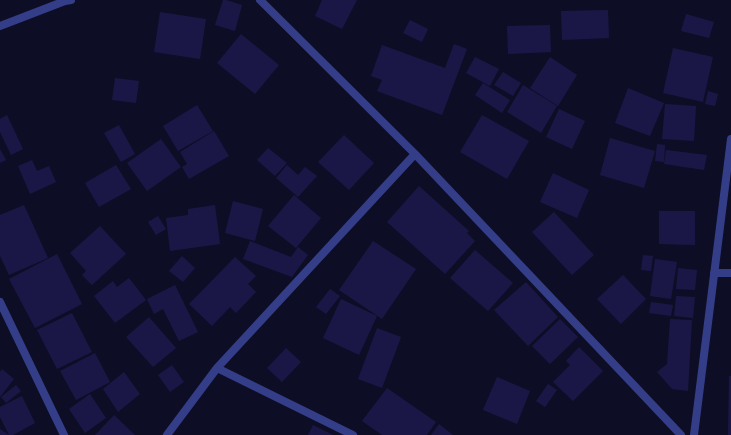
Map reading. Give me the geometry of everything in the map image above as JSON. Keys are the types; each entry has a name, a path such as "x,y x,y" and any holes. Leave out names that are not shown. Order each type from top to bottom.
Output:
{"street":[{"path":"0,26 71,0"},
{"path":"260,0 415,154 681,435"},
{"path":"694,435 731,139"},
{"path":"167,435 217,368 415,154"},
{"path":"714,273 731,273"},
{"path":"0,302 64,435"},
{"path":"217,368 353,435"}],"building":[{"path":"223,0 242,5 235,31 215,25"},
{"path":"322,0 357,0 342,29 315,16"},
{"path":"608,10 609,38 562,40 561,11"},
{"path":"160,12 206,19 200,59 154,52"},
{"path":"686,14 714,22 709,38 681,31"},
{"path":"410,20 428,29 422,42 403,33"},
{"path":"550,25 551,52 508,54 507,26"},
{"path":"241,34 279,65 255,94 217,63"},
{"path":"454,44 467,49 442,115 377,91 382,80 371,76 382,45 445,68"},
{"path":"673,48 713,57 703,102 663,93"},
{"path":"475,57 499,69 490,86 466,73"},
{"path":"550,57 577,75 558,106 530,88"},
{"path":"503,72 521,83 513,96 494,85"},
{"path":"115,78 139,81 136,103 112,100"},
{"path":"483,83 510,100 502,113 475,95"},
{"path":"523,85 557,106 541,133 507,112"},
{"path":"628,88 664,103 650,136 615,123"},
{"path":"708,91 718,94 715,106 705,104"},
{"path":"665,104 696,106 694,141 662,139"},
{"path":"197,105 213,131 178,151 163,126"},
{"path":"559,109 585,121 572,149 546,137"},
{"path":"7,115 23,149 11,155 0,132 0,119"},
{"path":"482,115 529,141 507,179 460,152"},
{"path":"119,125 135,154 121,162 104,133"},
{"path":"214,131 229,156 189,179 182,167 187,164 180,152"},
{"path":"344,135 374,163 349,190 318,162"},
{"path":"610,138 655,151 644,188 600,175"},
{"path":"161,139 181,167 147,191 127,163"},
{"path":"657,144 665,145 664,162 655,161"},
{"path":"268,148 287,163 275,176 257,160"},
{"path":"0,149 6,160 0,163"},
{"path":"666,150 707,155 704,170 664,164"},
{"path":"32,160 37,171 49,166 56,182 30,194 18,166"},
{"path":"116,165 131,189 99,207 85,183"},
{"path":"287,165 298,175 305,167 317,176 298,197 276,178"},
{"path":"553,173 589,190 577,218 540,202"},
{"path":"419,186 469,231 467,233 475,241 445,274 387,222"},
{"path":"294,195 321,218 296,248 268,226"},
{"path":"233,201 263,209 255,241 225,233"},
{"path":"24,205 48,258 9,275 0,256 0,215"},
{"path":"215,205 220,244 170,251 166,218 188,215 188,209"},
{"path":"659,211 695,211 695,245 659,244"},
{"path":"554,212 594,255 572,275 532,232"},
{"path":"158,216 166,229 156,235 148,222"},
{"path":"100,226 126,254 92,285 82,275 86,271 70,253"},
{"path":"250,241 291,257 298,247 308,255 292,277 243,259"},
{"path":"373,241 416,269 382,319 339,290"},
{"path":"475,250 513,283 488,311 450,278"},
{"path":"57,254 82,304 35,328 9,279"},
{"path":"643,255 653,256 651,271 641,270"},
{"path":"182,256 195,268 183,282 169,271"},
{"path":"235,257 256,276 248,284 256,292 236,313 230,307 212,326 189,304"},
{"path":"655,259 677,262 671,299 650,296"},
{"path":"678,268 697,270 695,290 676,289"},
{"path":"623,275 646,299 621,324 597,299"},
{"path":"129,278 146,300 115,323 94,296 113,281 117,287"},
{"path":"526,282 558,317 528,346 494,310"},
{"path":"175,285 198,332 179,341 163,309 154,314 147,299"},
{"path":"330,289 340,296 326,314 316,307"},
{"path":"676,296 695,297 693,318 674,316"},
{"path":"341,299 377,316 359,355 323,338"},
{"path":"651,302 673,305 671,316 649,313"},
{"path":"72,313 92,352 57,369 37,330"},
{"path":"149,317 176,348 153,367 126,337"},
{"path":"560,319 578,337 550,364 532,346"},
{"path":"670,319 692,320 688,391 672,389 657,372 667,364"},
{"path":"377,328 401,337 382,388 358,379"},
{"path":"579,347 603,371 573,401 553,382 570,365 566,361"},
{"path":"286,348 301,362 282,382 267,368"},
{"path":"95,353 110,382 76,400 60,371"},
{"path":"172,365 184,382 170,392 158,375"},
{"path":"2,369 14,379 0,397 0,372"},
{"path":"124,372 140,394 118,412 103,389"},
{"path":"729,376 731,376 731,435 728,435"},
{"path":"497,377 530,391 517,424 483,410"},
{"path":"548,384 557,390 545,407 536,401"},
{"path":"16,385 21,391 6,403 1,397"},
{"path":"387,388 436,422 427,435 382,435 362,421"},
{"path":"90,394 106,418 85,433 69,409"},
{"path":"22,396 35,423 13,435 9,435 0,417 0,407"},
{"path":"114,415 135,435 95,435"},
{"path":"439,424 453,435 431,435"},
{"path":"313,425 333,435 308,435"},
{"path":"0,429 9,435 0,435"}]}
